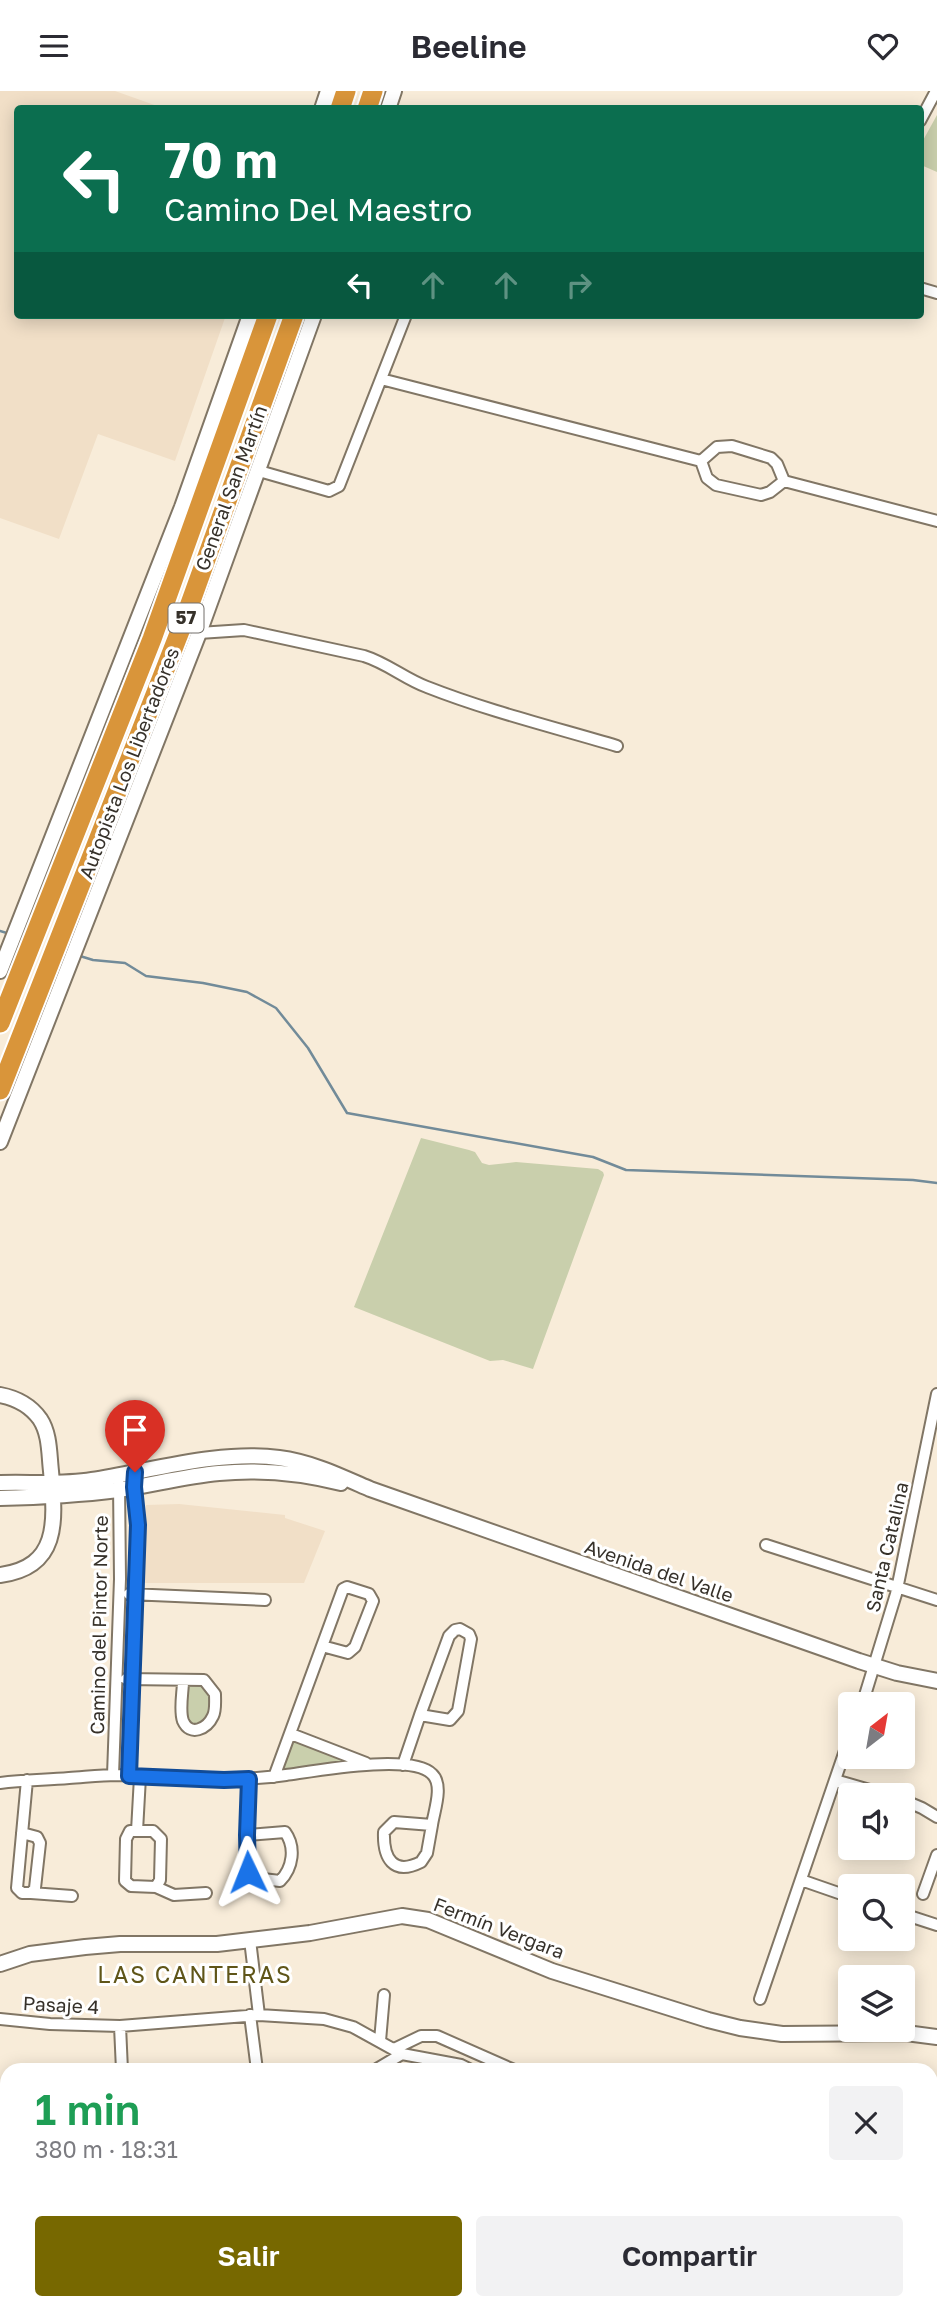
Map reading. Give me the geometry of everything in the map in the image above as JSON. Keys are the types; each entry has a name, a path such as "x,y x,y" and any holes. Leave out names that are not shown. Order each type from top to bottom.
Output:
{"highway":[{"name":"Autopista Los Libertadores","path":"0,1023 17,954 34,909 161,613 267,319"},
{"name":"Autopista Los Libertadores","path":"0,1090 58,970 77,922 293,319"}],"street":[{"path":"924,114 936,91"},
{"name":"General San Martín","path":"165,547 186,473 242,319"},
{"name":"General San Martín","path":"34,909 249,319"},
{"name":"General San Martín","path":"77,922 199,633 313,319"},
{"path":"258,471 329,491 342,483 404,319"},
{"path":"381,379 701,461"},
{"path":"701,461 717,447 732,446 771,458 777,464 784,481"},
{"path":"701,461 707,478 716,485 765,495 784,481"},
{"path":"784,481 937,521"},
{"path":"199,633 244,630 364,656 429,688 617,746"},
{"path":"0,971 17,954"},
{"path":"0,1142 58,970"},
{"name":"Santa Catalina","path":"866,1692 898,1588 937,1394"},
{"path":"0,1395 20,1401 41,1421 47,1438 54,1527 44,1552 26,1568 0,1575"},
{"name":"Avenida del Valle","path":"0,1498 52,1490 79,1482 127,1481 231,1457 263,1456 310,1464 370,1489 875,1667 937,1681"},
{"name":"Camino del Pintor Norte","path":"113,1775 119,1594 127,1481"},
{"name":"Camino del Pintor Norte","path":"127,1481 138,1525 132,1679 136,1831 130,1831 125,1839 124,1881 131,1886 156,1887"},
{"name":"Avenida del Valle","path":"0,1483 52,1490"},
{"path":"766,1545 937,1600"},
{"path":"275,1777 291,1734 322,1646 343,1589 347,1587 369,1594 373,1601 355,1647 348,1653 322,1646"},
{"path":"119,1594 265,1600"},
{"path":"403,1765 449,1636 455,1630 465,1630 471,1643 455,1717 445,1721 421,1715"},
{"path":"116,1679 204,1680 215,1694 214,1714 202,1729 188,1729 184,1723 183,1681"},
{"path":"291,1734 369,1764"},
{"path":"0,1783 113,1775 249,1779 369,1764 403,1765 422,1767 433,1775 437,1784 437,1796 432,1825 427,1853 421,1862 398,1866 390,1862 384,1844 384,1832 389,1826 394,1822 432,1825"},
{"path":"760,1999 839,1769"},
{"path":"247,1835 285,1832 289,1839 291,1860 290,1869 280,1881 254,1878 248,1872 247,1835 249,1779"},
{"path":"27,1780 17,1888 22,1893 72,1896"},
{"path":"835,1780 845,1783"},
{"path":"915,1805 937,1817"},
{"path":"136,1831 153,1831 161,1839 160,1879 156,1887 174,1895 206,1893"},
{"path":"22,1833 37,1837 40,1843 35,1888 31,1893"},
{"path":"923,1894 937,1855"},
{"path":"801,1880 838,1893"},
{"name":"Fermín Vergara","path":"0,1964 30,1954 85,1947 120,1944 202,1945 310,1933 395,1917 414,1917 428,1920 552,1971 733,2027 782,2033 906,2033 937,2037"},
{"path":"915,1918 937,1925"},
{"path":"250,1940 257,2063"},
{"path":"380,2041 384,1995"},
{"name":"Pasaje 4","path":"0,2019 120,2026 255,2015 324,2019 353,2027 398,2052 451,2063"},
{"name":"Pasaje 4","path":"120,2026 122,2063"},
{"path":"384,2063 421,2036 437,2036 498,2063"}],"shaded area":[{"path":"0,91 115,91 155,105 14,105 14,319 225,319 175,461 98,434 59,539 0,518"},
{"path":"179,1504 285,1515 285,1518 325,1531 304,1583 144,1583 146,1505"}],"green space":[{"path":"937,115 937,172 924,166 924,139"},
{"path":"421,1138 475,1152 482,1163 489,1165 516,1162 598,1169 603,1172 533,1369 503,1360 490,1361 354,1307"},
{"path":"191,1684 210,1689 212,1712 204,1723 191,1727 185,1716 187,1687"},
{"path":"293,1738 351,1762 281,1771"}],"waterway":[{"path":"0,931 10,934"},
{"path":"80,956 125,963 146,976 247,992 276,1008 308,1048 347,1113 593,1157 626,1170 937,1183"}],"district":[{"name":"LAS CANTERAS","path":"195,1975"}],"route":[{"path":"135,1472 138,1525 129,1776 249,1779 248,1872"}]}
